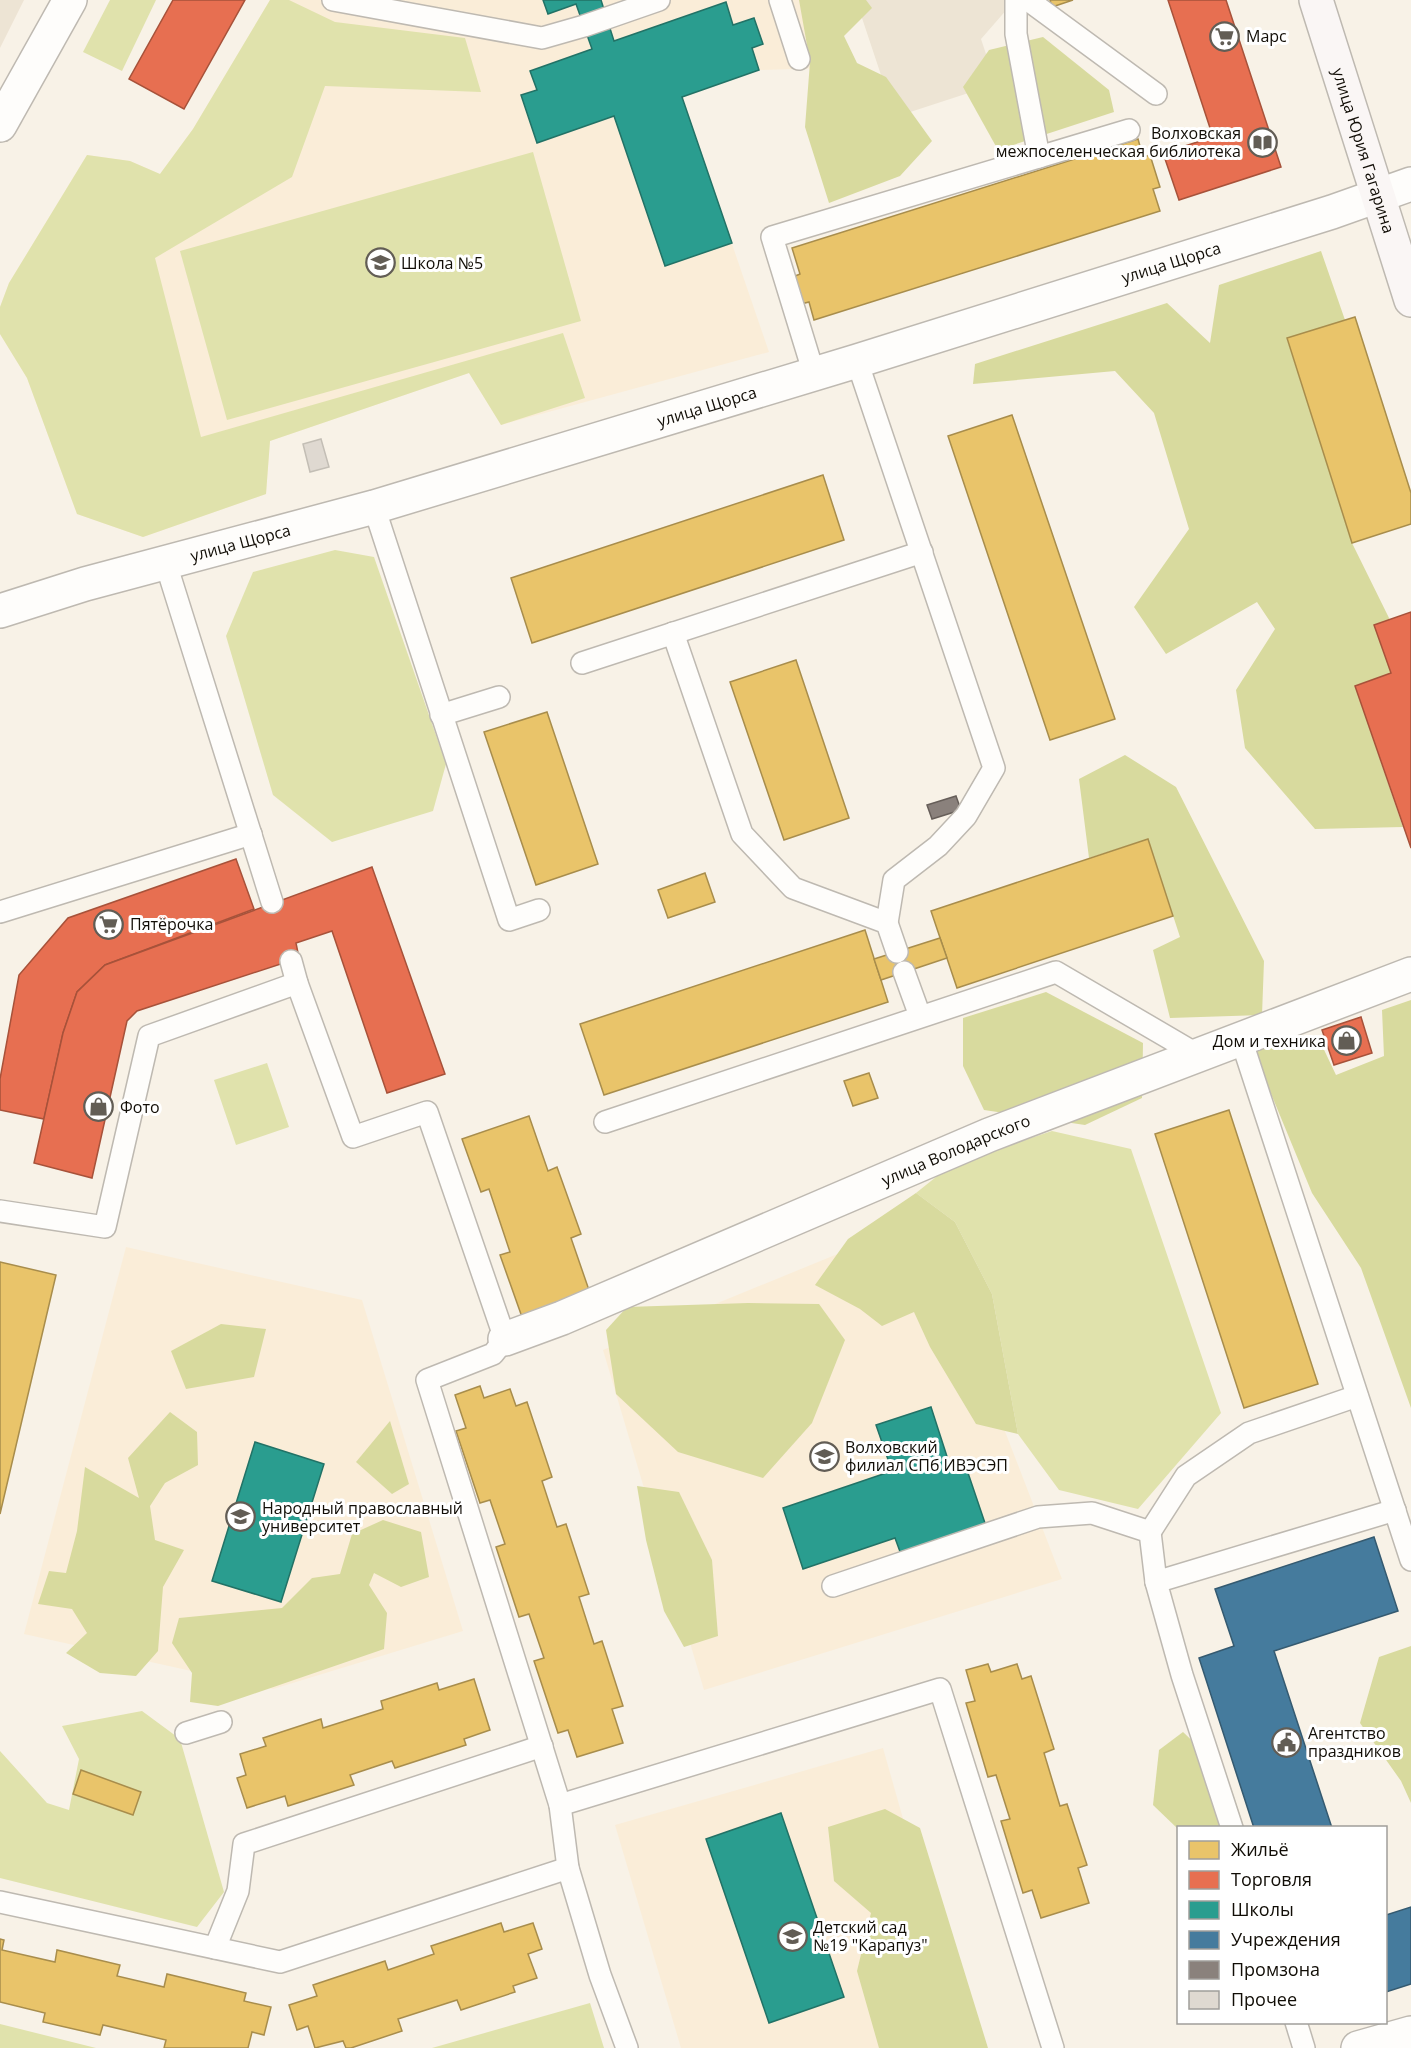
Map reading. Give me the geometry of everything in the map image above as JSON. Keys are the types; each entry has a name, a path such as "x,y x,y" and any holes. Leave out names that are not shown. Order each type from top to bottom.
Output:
{"main road":[{"name":"улица Юрия Гагарина","path":"1316,0 1411,300"}],"street":[{"path":"0,125 70,0"},
{"name":"улица Щорса","path":"0,611 374,507 857,361 1377,197 1411,184"},
{"name":"улица Володарского","path":"505,1339 562,1318 989,1135 1411,974"},
{"path":"1358,2048 1411,2033"}],"lane":[{"path":"333,0 542,38 659,0"},
{"path":"780,0 799,59"},
{"path":"1016,0 1016,34 1038,157"},
{"path":"1029,0 1156,94"},
{"path":"814,374 772,237 1130,129"},
{"path":"857,361 994,768 966,816 938,846 894,880 887,923 897,952"},
{"path":"374,507 509,920 539,910"},
{"path":"582,663 922,552"},
{"path":"166,564 272,902"},
{"path":"673,633 742,834 793,888 887,923"},
{"path":"441,715 499,697"},
{"path":"0,912 251,834"},
{"path":"291,961 353,1137 427,1112 505,1339 493,1354 427,1380 560,1805 568,1868 600,1975 627,2048"},
{"path":"904,972 920,1016"},
{"path":"605,1122 1056,972 1198,1055"},
{"path":"0,1211 105,1227 149,1036 297,983"},
{"path":"1241,1039 1411,1560"},
{"path":"1232,1826 1182,1675 1156,1582 1150,1532 1186,1476 1249,1433 1358,1396"},
{"path":"1156,1582 1395,1509"},
{"path":"833,1586 1038,1518 1092,1513 1150,1532"},
{"path":"560,1805 940,1689 1053,2048"},
{"path":"186,1733 221,1722"},
{"path":"215,1948 238,1891 244,1844 542,1746"},
{"path":"0,1902 280,1962 568,1868"},
{"path":"1297,2024 1304,2048"}],"shaded area":[{"path":"0,0 24,0 0,48"},
{"name":"Школа №5","path":"270,0 808,0 827,68 759,70 682,98 769,352 501,425 469,373 270,441 266,494 143,537 77,514 27,378 0,334 0,307 9,283 87,155 130,161 160,174 193,129"},
{"path":"856,0 1015,0 981,39 996,84 895,117"},
{"name":"Волховский филиал СПб ИВЭСЭП","path":"923,1219 1062,1579 704,1690 603,1350"},
{"name":"Народный православный университет","path":"126,1247 362,1300 463,1631 273,1689 24,1634"},
{"name":"Детский сад №19 \"Карапуз\"","path":"883,1748 968,2048 681,2048 615,1825"}],"green space":[{"path":"110,0 156,0 122,71 83,52"},
{"path":"270,0 289,0 335,22 465,38 481,92 325,86 292,177 155,258 201,437 563,333 585,398 501,425 469,373 270,441 266,494 143,537 77,514 27,378 0,334 0,307 9,283 87,155 130,161 160,174 193,129"},
{"path":"799,0 866,0 872,8 844,36 857,63 886,77 932,141 900,176 829,203 805,127 810,62"},
{"path":"1043,37 1109,90 1114,112 998,150 963,87 989,50"},
{"path":"533,152 581,321 227,420 180,251"},
{"path":"1321,251 1345,320 1287,339 1352,543 1390,620 1375,625 1391,673 1355,686 1403,827 1315,829 1245,748 1236,690 1275,629 1257,602 1166,654 1134,607 1189,529 1154,413 1115,371 973,384 975,364 1167,303 1210,343 1219,285"},
{"path":"335,550 374,557 446,764 433,811 332,842 273,795 226,636 253,572"},
{"path":"1125,755 1176,787 1264,961 1262,1015 1170,1018 1153,950 1180,937 1148,839 1089,858 1079,779"},
{"path":"1046,992 1143,1043 1142,1098 1085,1125 984,1110 963,1066 963,1018"},
{"path":"1411,1000 1411,1408 1361,1268 1312,1193 1253,1050 1317,1035 1336,1075 1384,1056 1382,1010"},
{"path":"267,1063 289,1127 236,1145 214,1080"},
{"path":"1052,1131 1131,1149 1221,1413 1138,1509 1059,1490 1018,1434 992,1294 955,1222 916,1193 951,1165"},
{"path":"916,1193 955,1222 992,1294 1018,1434 976,1424 930,1347 914,1312 882,1326 860,1309 815,1285 848,1239"},
{"path":"748,1303 819,1304 845,1340 812,1423 763,1478 678,1452 616,1394 606,1330 627,1307"},
{"path":"221,1324 266,1329 254,1377 186,1389 171,1351"},
{"path":"170,1412 197,1432 198,1465 165,1483 150,1506 155,1540 184,1550 163,1587 158,1651 136,1676 100,1673 66,1653 87,1633 72,1609 38,1604 49,1571 66,1573 77,1531 85,1467 139,1498 128,1458"},
{"path":"390,1421 409,1484 392,1494 356,1462"},
{"path":"637,1486 679,1492 712,1560 718,1636 684,1647 664,1611 646,1540"},
{"path":"383,1520 421,1532 429,1577 401,1587 374,1573 369,1585 387,1613 384,1649 218,1706 190,1702 192,1673 172,1643 179,1618 282,1608 312,1578 340,1574 352,1534"},
{"path":"1411,1646 1411,1803 1401,1781 1360,1723 1379,1657"},
{"path":"142,1711 180,1739 224,1892 197,1927 0,1878 0,1751 47,1803 69,1810 79,1759 62,1726"},
{"path":"1183,1732 1226,1773 1244,1826 1177,1826 1177,1828 1153,1805 1159,1750"},
{"path":"885,1809 920,1828 988,2048 879,2048 857,1971 871,1913 834,1881 828,1827"},
{"path":"590,2003 604,2048 432,2048"},
{"path":"0,2024 96,2048 0,2048"}],"building: Жильё":[{"path":"1050,0 1073,0 1052,7"},
{"path":"1138,139 1143,157 1150,155 1160,187 1153,189 1160,211 814,320 809,302 801,304 793,277 800,274 792,248"},
{"path":"1355,317 1411,493 1411,524 1352,543 1287,338"},
{"path":"1012,415 1115,719 1050,740 948,436"},
{"path":"823,475 844,540 532,643 511,578"},
{"path":"796,660 849,818 784,840 730,682"},
{"path":"547,712 598,864 536,885 484,732"},
{"path":"1148,839 1173,916 957,988 931,911"},
{"path":"705,873 715,902 668,918 658,890"},
{"path":"865,930 888,1002 604,1095 580,1024"},
{"path":"940,938 947,958 881,980 874,959"},
{"path":"869,1073 878,1098 853,1106 844,1081"},
{"path":"1229,1110 1318,1384 1244,1408 1155,1134"},
{"path":"529,1116 548,1171 557,1167 581,1234 571,1238 590,1293 522,1317 500,1255 510,1252 489,1189 481,1192 462,1139"},
{"path":"0,1262 56,1275 0,1514"},
{"path":"480,1386 484,1398 510,1389 516,1406 527,1402 552,1477 542,1481 557,1527 566,1524 589,1594 579,1597 594,1644 602,1641 623,1706 612,1709 623,1743 577,1757 568,1730 558,1733 534,1661 544,1658 529,1614 519,1617 496,1547 505,1544 490,1500 480,1503 456,1431 466,1428 455,1395"},
{"path":"988,1664 991,1672 1017,1664 1022,1679 1031,1676 1054,1749 1044,1753 1060,1806 1067,1804 1087,1865 1078,1868 1089,1903 1041,1918 1032,1890 1023,1893 1001,1821 1010,1819 996,1775 988,1777 966,1703 975,1701 966,1670"},
{"path":"474,1679 490,1730 464,1739 466,1745 395,1768 392,1761 350,1775 354,1785 288,1806 285,1796 247,1808 237,1778 246,1775 240,1754 266,1746 263,1738 321,1719 323,1728 383,1709 381,1701 437,1683 439,1690"},
{"path":"81,1770 141,1792 133,1815 73,1794"},
{"path":"501,1923 504,1932 533,1923 542,1949 528,1954 537,1978 513,1986 515,1992 461,2010 457,2000 398,2019 402,2031 351,2048 346,2048 343,2041 315,2048 308,2026 297,2030 289,2005 317,1996 313,1985 385,1961 388,1970 434,1954 431,1946"},
{"path":"0,1939 4,1940 2,1950 55,1962 57,1950 120,1965 117,1976 164,1987 167,1974 246,1993 244,2001 271,2007 264,2035 252,2032 248,2048 164,2048 166,2040 103,2025 100,2035 43,2022 45,2013 0,2002"}],"building: Торговля":[{"path":"173,0 245,0 184,109 129,79"},
{"path":"1168,0 1226,0 1281,167 1179,200 1163,153 1213,137"},
{"path":"1411,612 1411,848 1355,686 1391,673 1374,625"},
{"path":"236,859 254,909 105,965 77,992 63,1033 44,1119 0,1110 0,1079 19,975 68,918"},
{"path":"372,867 445,1074 387,1093 332,931 296,943 299,958 137,1011 127,1021 92,1178 34,1163 63,1033 77,992 105,965"},
{"name":"Дом и техника","path":"1361,1017 1372,1053 1334,1065 1322,1030"}],"building: Школы":[{"path":"543,0 601,0 614,41 726,2 733,25 754,18 763,44 752,48 759,70 682,97 732,243 665,266 614,116 537,143 521,95 537,90 530,71 592,49 576,4 548,14"},
{"name":"Волховский филиал СПб ИВЭСЭП","path":"931,1407 952,1472 966,1467 987,1529 902,1557 895,1538 803,1569 783,1508 892,1471 876,1425"},
{"name":"Народный православный университет","path":"255,1442 324,1464 281,1602 212,1581"},
{"path":"781,1813 844,1997 769,2023 706,1839"}],"building: Учреждения":[{"path":"1374,1537 1398,1611 1274,1651 1331,1826 1253,1826 1199,1658 1234,1646 1215,1589"},
{"path":"1411,1907 1411,1984 1387,1992 1387,1915"}],"building: Промзона":[{"path":"956,796 961,810 932,819 927,805"}],"building: Прочее":[{"path":"321,439 329,467 310,472 303,444"}],"place":[{"name":"Марс","path":"1225,36"},
{"name":"Волховская межпоселенческая библиотека","path":"1262,142"},
{"name":"Школа №5","path":"380,263"},
{"name":"Пятёрочка","path":"109,924"},
{"name":"Дом и техника","path":"1347,1041"},
{"name":"Фото","path":"99,1107"},
{"name":"Волховский филиал СПб ИВЭСЭП","path":"824,1456"},
{"name":"Народный православный университет","path":"241,1517"},
{"name":"Агентство праздников","path":"1287,1742"},
{"name":"Детский сад №19 \"Карапуз\"","path":"792,1936"}]}
